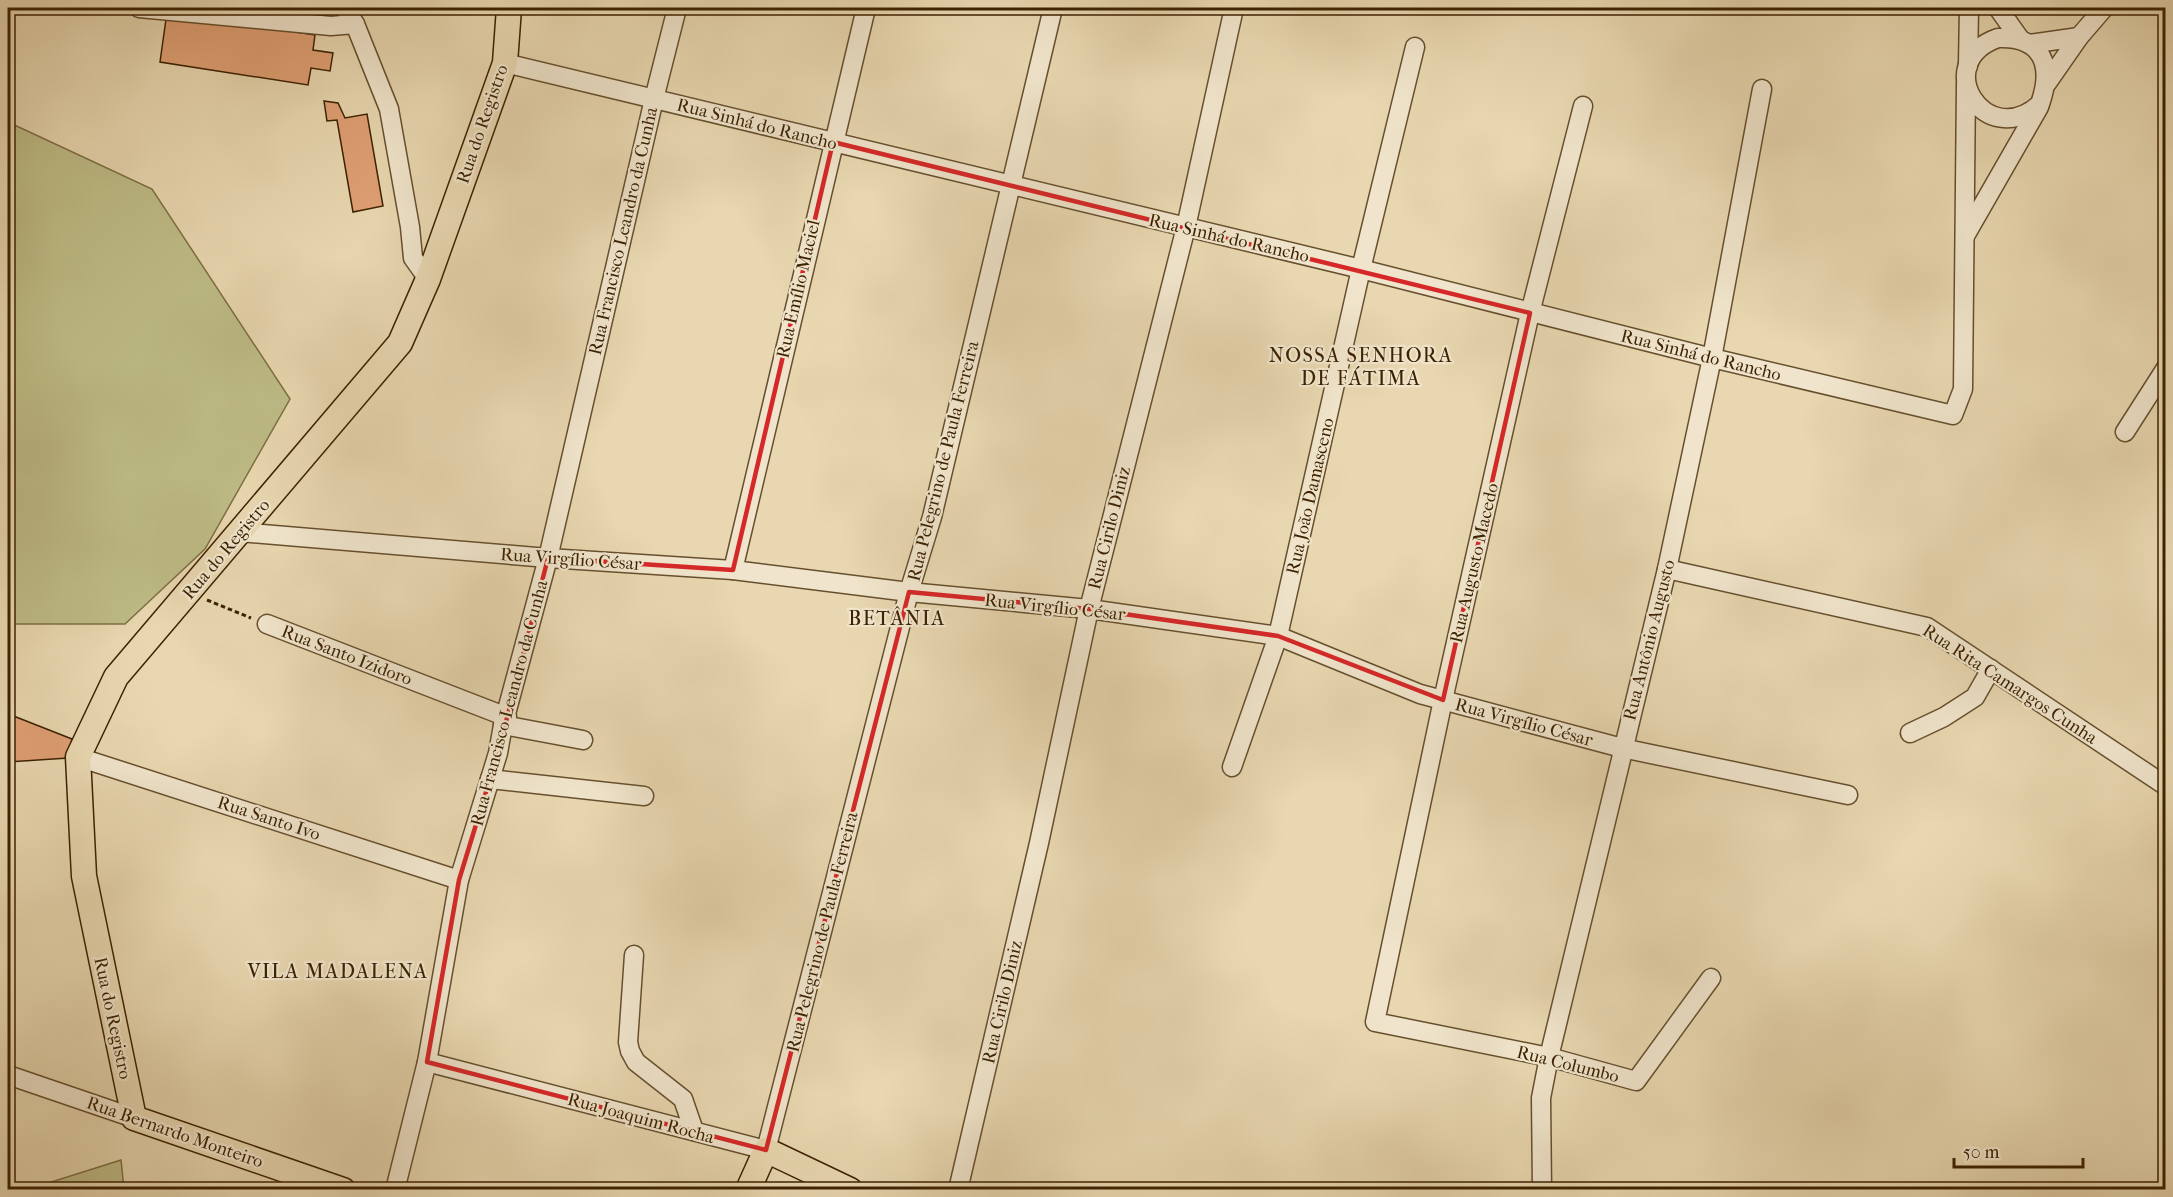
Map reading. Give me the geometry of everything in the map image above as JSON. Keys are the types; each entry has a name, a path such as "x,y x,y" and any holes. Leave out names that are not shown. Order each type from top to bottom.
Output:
{"main road":[{"name":"Rua do Registro","path":"134,1118 84,876 78,757 116,677 400,343 428,279 505,63 509,8"},
{"name":"Rua Bernardo Monteiro","path":"134,1118 343,1190"},
{"name":"Rua Pelegrino de Paula Ferreira","path":"748,1190 766,1150"},
{"name":"Rua Joaquim Rocha","path":"766,1150 850,1190"}],"street":[{"path":"139,8 331,26 355,24"},
{"path":"345,8 355,24 389,109 410,227 413,258 428,279"},
{"name":"Rua Francisco Leandro da Cunha","path":"395,1190 427,1062 459,880 498,753 548,558 676,8"},
{"name":"Rua Emílio Maciel","path":"733,570 832,142 866,8"},
{"name":"Rua Pelegrino de Paula Ferreira","path":"766,1150 909,592 932,517 1009,185 1053,8"},
{"name":"Rua Cirilo Diniz","path":"958,1190 1039,843 1089,609 1186,227 1234,8"},
{"path":"1964,238 1969,8"},
{"path":"1998,8 2043,61 2047,72 2047,83"},
{"path":"1964,238 2038,107 2047,83 2079,37 2104,8"},
{"path":"2038,107 2022,116 2012,118 1991,116 1974,103 1967,75 1979,48 1998,38 2025,42 2079,37"},
{"name":"Rua João Damasceno","path":"1232,767 1278,636 1361,269 1415,47"},
{"name":"Rua Sinhá do Rancho","path":"505,63 1361,269 1712,358 1953,415 1963,390 1964,238"},
{"name":"Rua Antônio Augusto","path":"1542,1190 1541,1098 1622,748 1667,569 1712,358 1762,89"},
{"name":"Rua Augusto Macedo","path":"1375,1022 1443,700 1530,313 1583,106"},
{"path":"2125,432 2166,368"},
{"name":"Rua Virgílio César","path":"240,532 548,558 733,570 909,592 1089,609 1278,636 1420,694 1622,748 1848,795"},
{"name":"Rua Rita Camargos Cunha","path":"1667,569 1927,627 2166,786"},
{"name":"Rua Santo Izidoro","path":"267,624 505,721 583,740"},
{"path":"1910,733 1944,717 1975,697 1991,669"},
{"name":"Rua Santo Ivo","path":"78,757 459,880"},
{"path":"490,779 644,796"},
{"path":"634,955 628,1042 630,1051 636,1062 683,1099 694,1131"},
{"name":"Rua Columbo","path":"1375,1022 1549,1058 1636,1081 1711,978"},
{"name":"Rua Joaquim Rocha","path":"427,1062 766,1150"},
{"name":"Rua Bernardo Monteiro","path":"8,1075 134,1118"}],"path":[{"name":"Rua Santo Izidoro","path":"188,593 267,624"}],"highlighted area":[{"path":"833,142 1530,313 1443,700 1278,636 1089,609 909,592 766,1150 427,1062 459,880 498,753 548,558 733,570"}],"shaded area":[{"path":"8,122 152,189 290,399 205,549 125,624 8,624"},
{"path":"121,1160 124,1189 8,1189 8,1182 45,1184"}],"building":[{"path":"167,12 315,35 313,50 333,53 330,71 311,68 308,85 160,62"},
{"path":"324,101 338,103 345,118 367,114 383,206 353,212 337,120 327,121"},
{"path":"11,715 72,739 68,758 8,762"}],"district":[{"name":"NOSSA SENHORA DE FÁTIMA","path":"1361,366"},
{"name":"BETÂNIA","path":"897,618"},
{"name":"VILA MADALENA","path":"338,971"}]}
